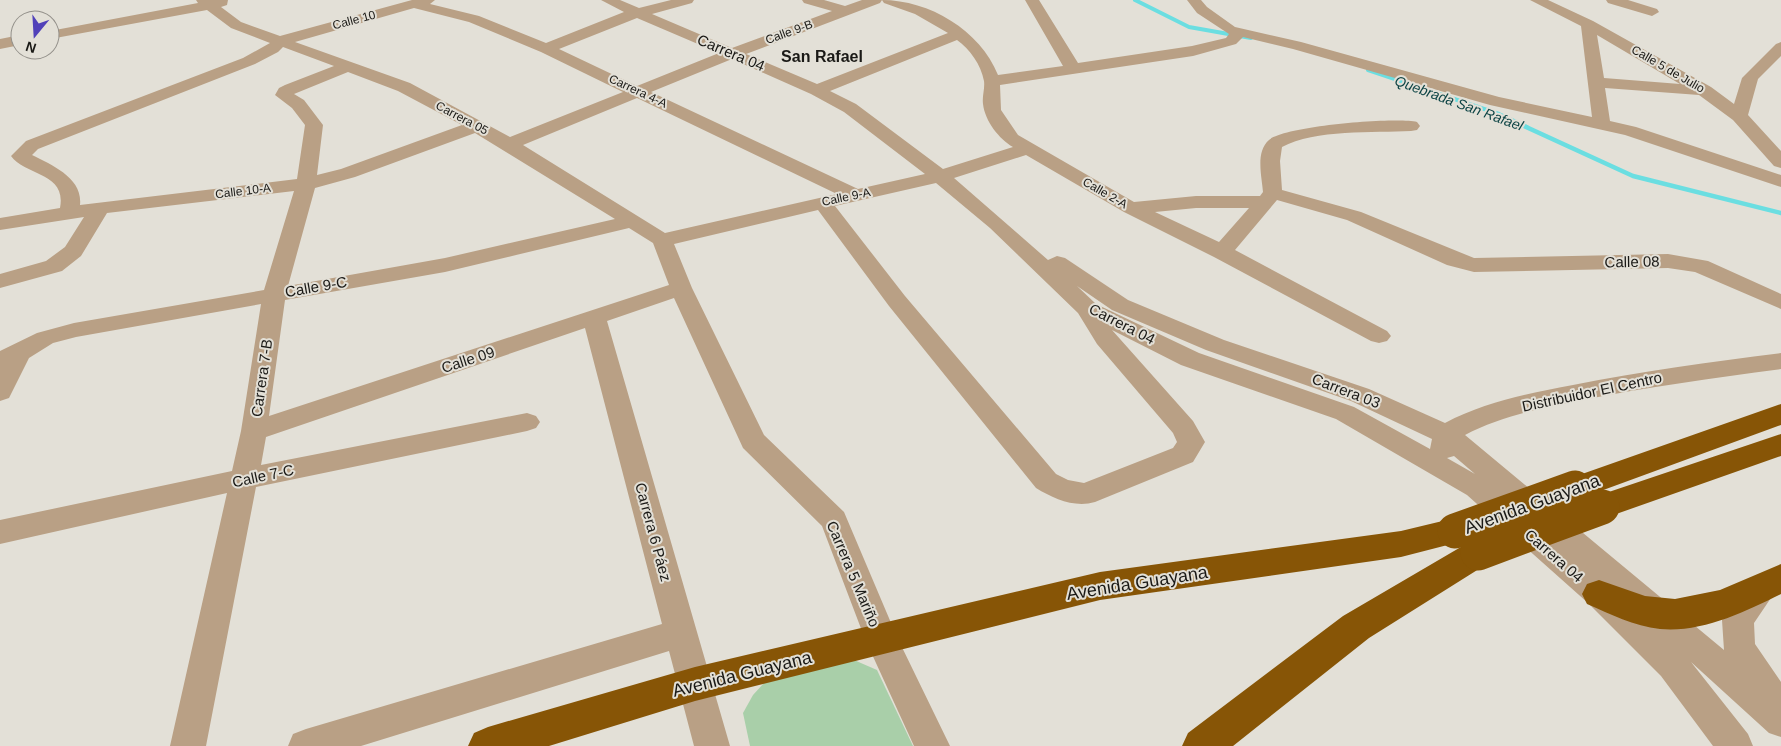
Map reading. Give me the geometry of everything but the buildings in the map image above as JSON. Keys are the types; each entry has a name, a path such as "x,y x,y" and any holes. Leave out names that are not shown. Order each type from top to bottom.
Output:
{"highway":[{"name":"Avenida Guayana","path":"1202,746 1467,542 1576,488 1781,414"},
{"name":"Avenida Guayana","path":"488,746 695,684 1100,586 1400,544 1467,542 1602,507 1781,445"},
{"path":"1599,594 1633,608 1660,614 1689,613 1771,584"}],"street":[{"path":"60,33 228,0"},
{"name":"Carrera 04","path":"608,0 636,14 733,53 817,90 850,108 940,176 997,224 1088,309 1190,359 1345,413 1452,472 1477,488 1599,594 1673,665 1735,746"},
{"path":"546,49 584,32 636,14 687,0"},
{"path":"810,0 846,11"},
{"name":"Calle 9-B","path":"509,144 733,53 875,0"},
{"name":"Calle 2-A","path":"889,0 960,32 985,64 992,81 990,102 1001,128 1027,149 1131,208 1222,252 1380,336"},
{"path":"1032,0 1073,70"},
{"path":"1194,0 1202,10 1236,36 1296,45 1496,101 1630,131 1781,181"},
{"name":"Calle 5 de Julio","path":"1537,0 1588,24 1706,90 1739,116 1781,162"},
{"path":"1613,0 1652,12"},
{"name":"Calle 10","path":"69,213 72,197 67,186 20,156 23,151 38,142 249,61 268,51 280,41 421,2"},
{"name":"Carrera 4-A","path":"421,2 474,19 546,49 855,195"},
{"name":"Carrera 05","path":"206,3 236,25 404,87 509,144 635,221 662,240"},
{"path":"1588,24 1602,125"},
{"path":"817,90 960,32"},
{"path":"992,81 1193,51 1236,36"},
{"path":"1739,116 1750,78 1781,47"},
{"name":"Carrera 7-B","path":"188,746 254,431 274,294 306,184 314,124 298,104 283,95 290,89 349,66"},
{"path":"1596,82 1706,90"},
{"name":"Calle 10-A","path":"0,224 100,208 306,184 348,173 477,126"},
{"path":"1222,252 1268,197 1271,154 1275,144 1298,134 1411,126"},
{"name":"Calle 9-A","path":"662,240 940,176 1027,149"},
{"name":"Calle 08","path":"1131,208 1268,197 1354,216 1455,260 1474,265 1668,261 1700,266 1781,302"},
{"path":"822,202 897,301 1046,481 1060,490 1085,494 1183,455 1191,442 1184,428 1105,339 1088,309"},
{"path":"0,281 54,266 73,251 100,208"},
{"name":"Calle 9-C","path":"10,357 46,338 74,330 446,265 635,221"},
{"name":"Carrera 03","path":"997,224 1120,305 1215,345 1360,395 1446,434 1660,614 1781,721"},
{"path":"662,240 681,288"},
{"name":"Calle 09","path":"254,431 681,288"},
{"name":"Carrera 5 Mariño","path":"681,288 753,441 834,520 880,639 932,746"},
{"name":"Carrera 6 Páez","path":"594,318 712,746"},
{"path":"0,392 10,357"},
{"name":"Distribuidor El Centro","path":"1446,434 1468,422 1541,400 1654,378 1781,360"},
{"name":"Calle 7-C","path":"0,532 244,479 527,422"},
{"path":"1446,434 1444,451 1452,472"},
{"path":"1771,584 1738,620 1739,646 1761,684 1781,707"},
{"path":"306,746 681,633"}],"green space":[{"path":"854,660 877,670 913,746 750,746 743,713 753,695 764,683"}],"waterway":[{"name":"Quebrada San Rafael","path":"1135,0 1189,27 1251,38"},
{"name":"Quebrada San Rafael","path":"1368,70 1499,114 1527,127"},
{"name":"Quebrada San Rafael","path":"1524,126 1633,176 1781,213"}],"district":[{"name":"San Rafael","path":"822,56"}]}
